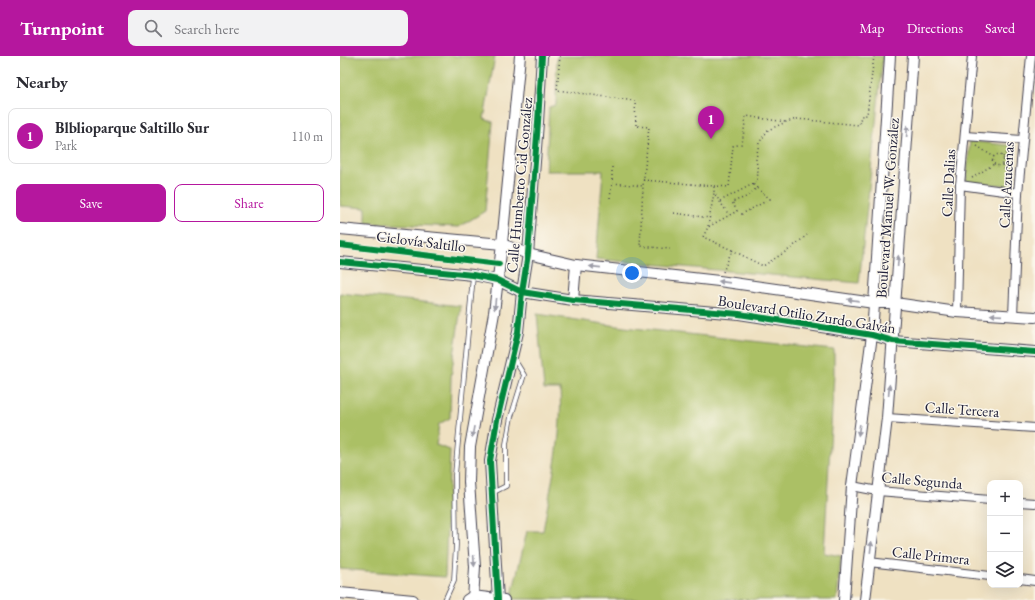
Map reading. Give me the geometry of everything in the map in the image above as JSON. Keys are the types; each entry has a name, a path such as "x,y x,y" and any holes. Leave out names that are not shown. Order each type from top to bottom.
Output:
{"street":[{"name":"Calle Humberto Cid González","path":"471,599 475,567 470,482 470,447 494,314 520,56"},
{"name":"Calle Humberto Cid González","path":"500,600 490,461 497,420 518,332 528,254 542,56"},
{"name":"Boulevard Manuel W. González","path":"844,600 852,486 872,335 890,56"},
{"name":"Boulevard Manuel W. González","path":"865,600 888,418 913,56"},
{"name":"Calle Dalias","path":"957,312 960,185 972,56"},
{"name":"Calle Azucenas","path":"1013,316 1019,143 1033,67 1031,56"},
{"path":"965,136 1019,143"},
{"path":"960,185 1018,193"},
{"name":"Boulevard Otilio Zurdo Galván","path":"340,229 502,244 528,254 576,265 719,281 874,303 895,303 957,312 1035,317"},
{"name":"Boulevard Otilio Zurdo Galván","path":"340,262 473,275 497,280 522,292 573,300 739,314 872,335 893,340 1035,352"},
{"path":"573,300 576,265"},
{"path":"1020,350 1035,345"},
{"name":"Calle Tercera","path":"888,418 1035,428"},
{"name":"Calle Segunda","path":"852,486 878,491 987,500"},
{"path":"1023,502 1035,503"},
{"name":"Calle Primera","path":"869,562 987,576"},
{"path":"1023,579 1035,581"},
{"path":"340,593 412,600"},
{"path":"471,599 500,600"}],"lane":[{"path":"445,600 454,580 456,545 455,475 473,275"},
{"path":"492,493 506,486 506,444 511,417 524,375 512,356"}],"path":[{"path":"560,56 558,90 635,101 636,126 649,127 643,180 640,246 670,249"},
{"path":"720,201 757,181 758,172 756,159 759,143 768,130 797,119 859,126 861,116 867,115 874,56"},
{"path":"643,180 729,187 733,146 742,144 746,116 786,122"},
{"path":"1012,186 1001,165 1003,162 1003,157 1019,143"},
{"path":"976,145 994,157"},
{"path":"994,157 999,155 1003,157"},
{"path":"994,157 994,164"},
{"path":"972,178 994,164 1001,165"},
{"path":"610,198 612,167"},
{"path":"612,183 643,186"},
{"path":"740,215 770,199 753,184"},
{"path":"714,186 710,218 708,227 703,237 763,266 790,249 807,235"},
{"path":"708,227 737,211 732,202 746,197 758,188"},
{"path":"714,193 729,215"},
{"path":"674,213 710,218"},
{"path":"719,281 732,250"}],"green space":[{"path":"340,56 495,56 484,119 493,122 485,211 459,227 366,223 366,208 340,206"},
{"path":"557,56 883,56 859,283 596,259 603,171 546,171 549,107 556,105"},
{"path":"970,141 1016,146 1013,186 966,182"},
{"path":"340,293 461,306 451,377 450,418 439,424 436,445 450,450 445,577 340,569"},
{"path":"537,314 624,327 834,350 824,553 841,556 837,600 511,599 527,531 543,531 556,460 560,425 560,389 544,389"}],"cycle path":[{"path":"498,600 490,461 497,420 518,332 528,254 542,56"},
{"name":"Ciclovía Saltillo","path":"340,245 499,264"},
{"path":"340,262 473,275 497,280 522,292 573,300 739,314 872,335 893,341 1035,352"}],"place":[{"name":"Blblioparque Saltillo Sur","path":"711,139"}]}
